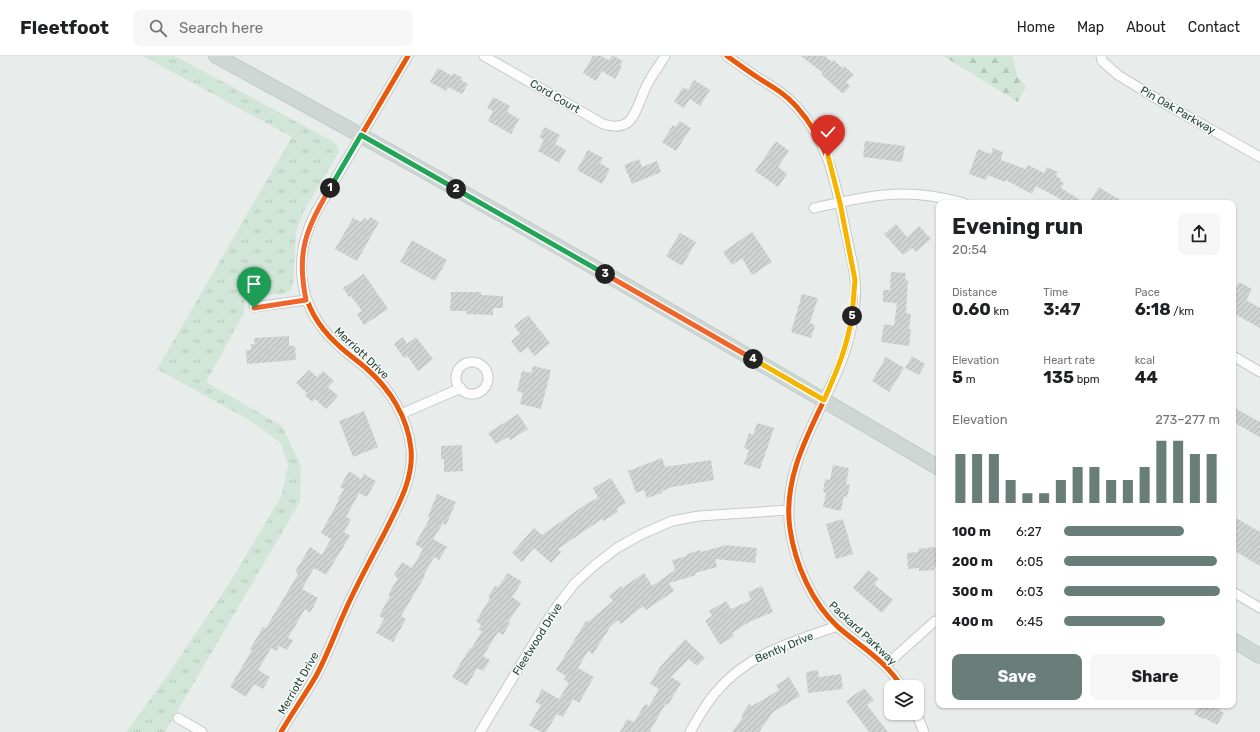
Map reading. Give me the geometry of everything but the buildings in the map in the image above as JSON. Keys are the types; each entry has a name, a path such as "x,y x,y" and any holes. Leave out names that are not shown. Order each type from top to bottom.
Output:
{"main road":[{"path":"216,56 361,135 824,400 936,466"},
{"path":"1236,642 1260,656"}],"street":[{"name":"Merriott Drive","path":"281,732 317,675 351,597 396,510 409,478 412,464 408,433 401,414 381,383 368,369 336,344 317,320 306,300 301,265 307,231 316,212 408,56"},
{"name":"Cord Court","path":"484,56 603,124 614,126 621,126 632,118 640,96 665,56"},
{"name":"Packard Parkway","path":"727,56 787,97 816,132 828,156 840,203 855,280 854,308 849,336 842,359 796,463 790,490 790,530 797,556 808,585 820,607 838,626 886,665 897,680"},
{"name":"Pin Oak Parkway","path":"1101,56 1102,61 1118,75 1164,103 1260,157"},
{"path":"814,208 885,194 923,195 952,200"},
{"path":"254,308 306,300"},
{"path":"1236,358 1260,372"},
{"path":"401,414 461,388"},
{"name":"Fleetwood Drive","path":"480,732 552,613 574,584 595,564 617,548 642,534 672,521 699,516 789,510"},
{"path":"1236,594 1260,608"},
{"path":"886,665 935,621"},
{"name":"Bently Drive","path":"690,732 705,707 718,690 750,661 790,642 838,626"},
{"path":"178,718 202,732"},
{"path":"919,720 924,732"}],"green space":[{"path":"143,56 175,56 334,142 339,149 303,213 296,232 293,283 291,290 284,294 245,296 244,313 206,382 282,426 301,466 300,502 165,732 126,732 167,676 227,587 281,497 288,466 281,443 249,420 157,369 292,137"},
{"path":"943,56 1013,56 1017,76 1026,87 1018,102"}],"cycle path":[{"path":"281,732 321,666 352,596 404,493 410,472 411,449 402,415 390,395 375,377 340,347 324,330 313,314 306,298 302,281 304,247 308,229 316,212 408,56"},
{"path":"727,56 779,91 796,106 808,120 817,135 835,182 854,269 854,310 851,331 842,360 814,421 797,463 791,484 789,506 790,529 796,556 806,582 820,606 838,627 880,661 897,680"}],"route":[{"path":"254,308 306,300 301,265 307,231 316,212 361,135 824,400 842,359 849,336 854,308 855,280 840,203 828,156"}]}
